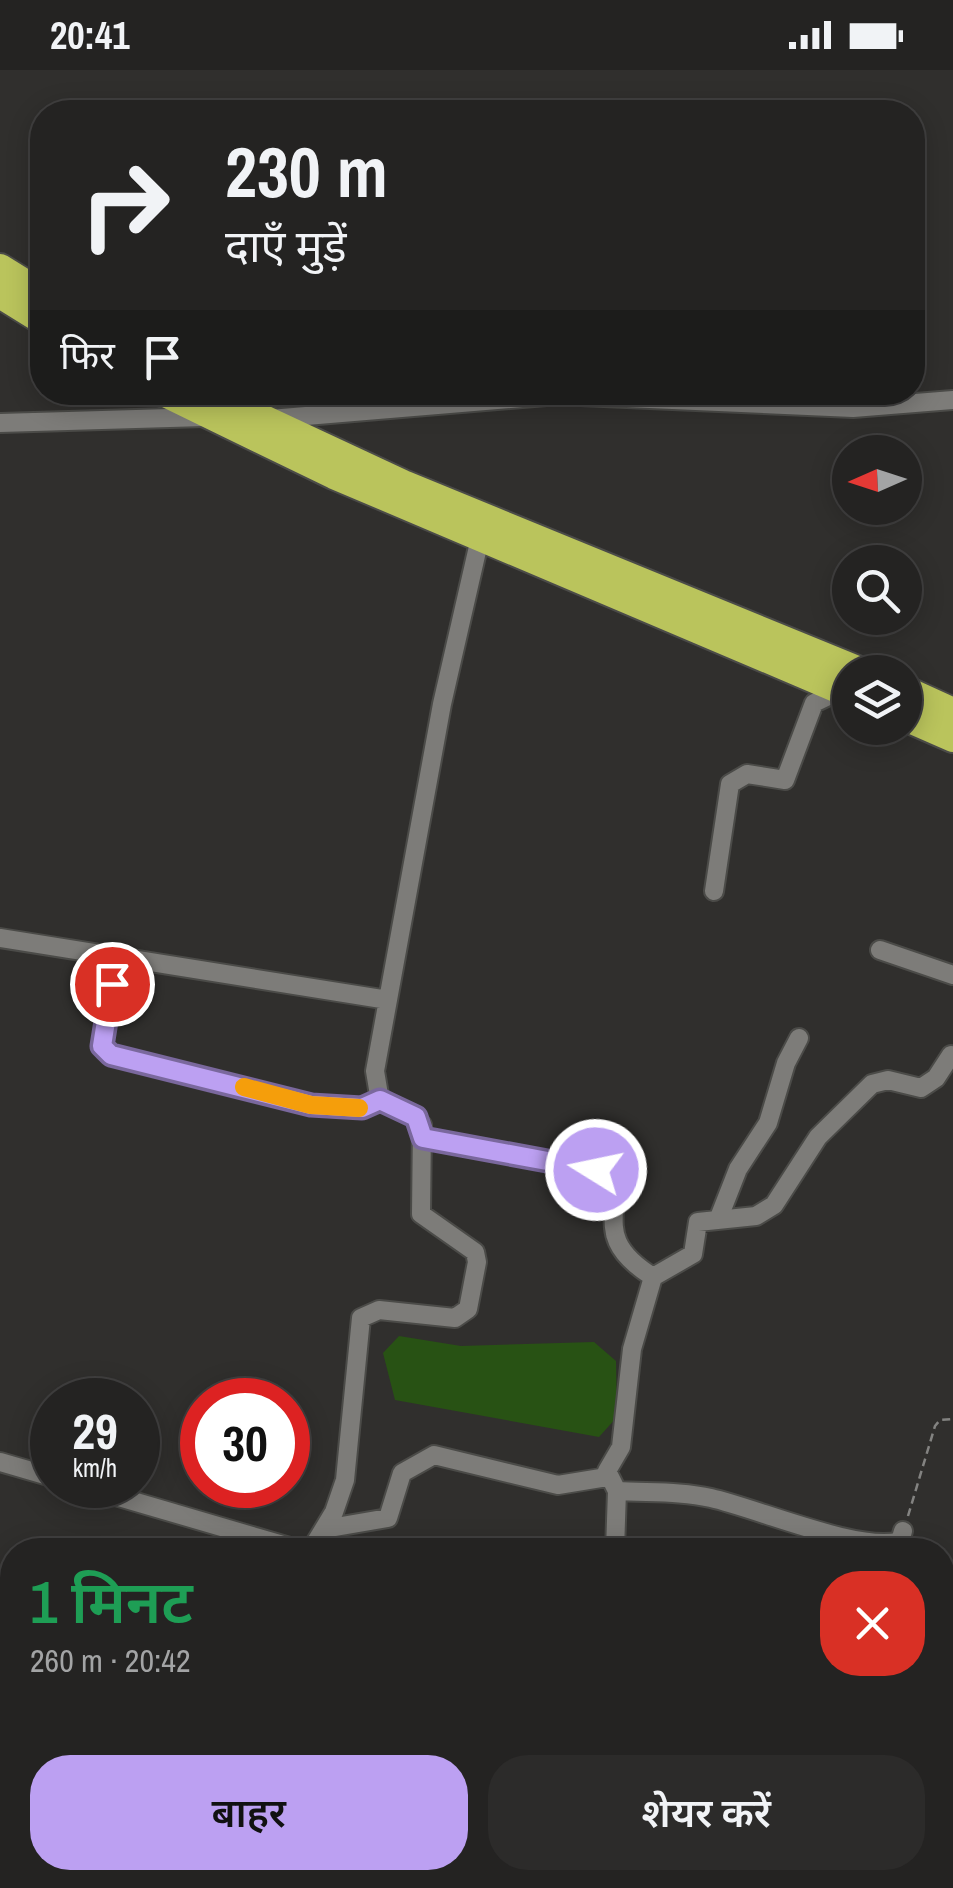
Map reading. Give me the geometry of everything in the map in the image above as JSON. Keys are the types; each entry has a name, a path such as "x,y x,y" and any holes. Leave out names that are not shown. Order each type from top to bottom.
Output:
{"highway":[{"path":"0,268 30,287"},
{"path":"0,294 30,313"},
{"path":"207,405 259,420 832,677"},
{"path":"207,405 480,538 832,678"},
{"path":"922,698 953,712"},
{"path":"922,724 953,738"}],"street":[{"path":"925,400 953,400"},
{"path":"0,422 207,405"},
{"path":"259,420 446,405"},
{"path":"380,1100 375,1071 442,704 480,538"},
{"path":"714,892 730,784 746,774 785,780 814,702 832,694"},
{"path":"0,938 388,1000"},
{"path":"880,950 953,974"},
{"path":"117,957 102,1046 111,1055 311,1105 362,1108 380,1100 416,1117 423,1138 418,1188 420,1214 475,1252 472,1300 462,1315 455,1318 379,1310 362,1318 345,1480 318,1538"},
{"path":"718,1220 738,1169 768,1123 786,1063 799,1038"},
{"path":"614,1538 609,1466 622,1446 632,1349 653,1277 693,1254 698,1222 756,1216 774,1205 818,1137 872,1084 888,1080 921,1088 936,1078 951,1055"},
{"path":"423,1138 605,1171 612,1181 617,1241 627,1258 653,1277"},
{"path":"324,1529 388,1518 402,1473 434,1456 558,1485 612,1484 709,1498 849,1538"},
{"path":"0,1462 30,1471"},
{"path":"157,1508 259,1538"},
{"path":"901,1538 903,1531"}],"path":[{"path":"903,1531 935,1426 940,1420 953,1419"}],"shaded area":[{"path":"399,1336 461,1346 594,1342 616,1361 617,1417 599,1437 395,1400 383,1353"}],"slow traffic":[{"path":"244,1087 289,1101 359,1108"}],"route":[{"path":"112,984 102,1046 111,1055 311,1105 362,1108 380,1100 416,1117 422,1125 423,1138 596,1170"}]}
